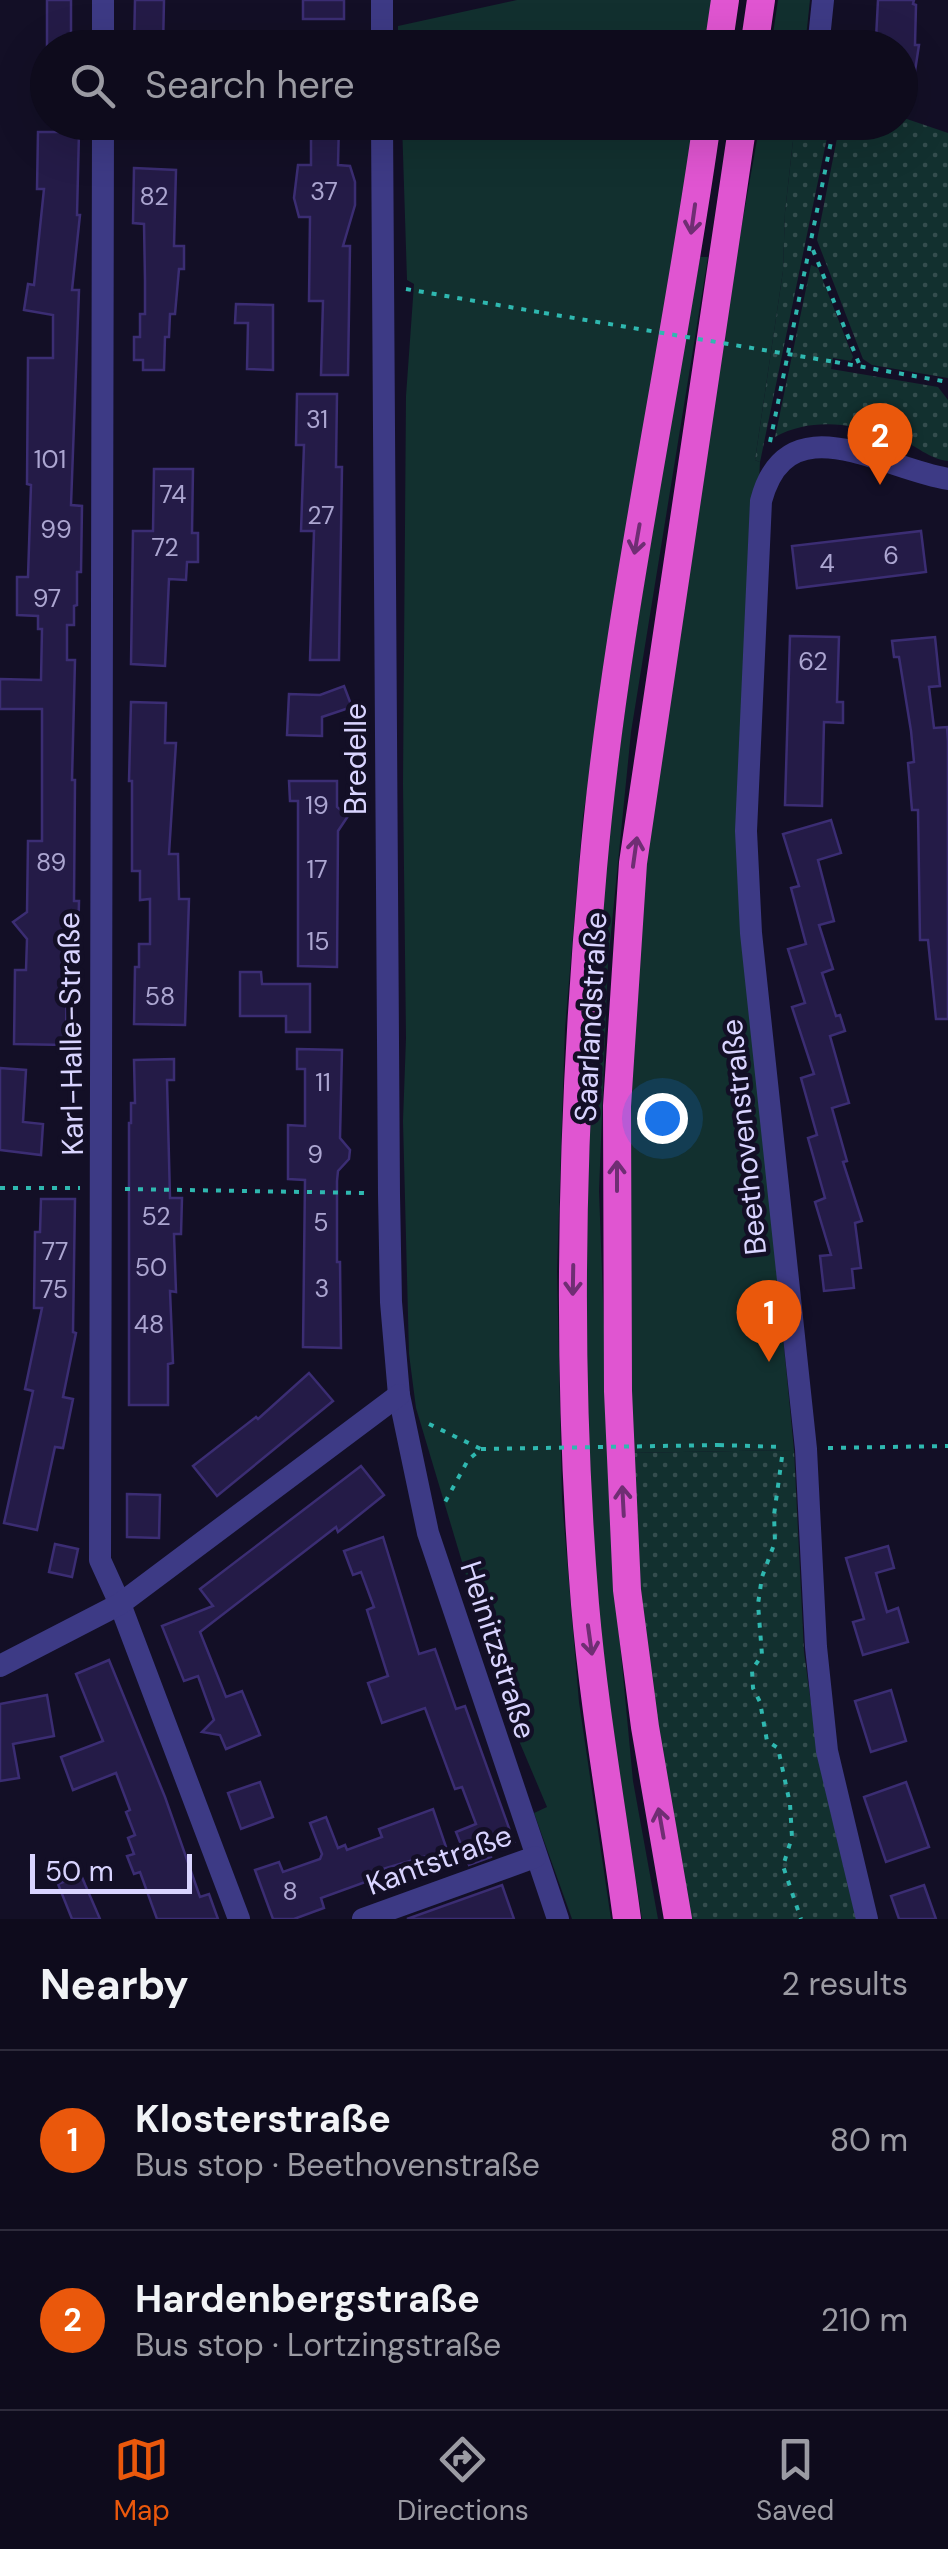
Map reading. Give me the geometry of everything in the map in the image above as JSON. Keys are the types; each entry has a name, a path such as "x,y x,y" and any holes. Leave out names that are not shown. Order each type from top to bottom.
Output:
{"highway":[{"path":"721,30 725,0"},
{"path":"757,30 761,0"},
{"name":"Saarlandstraße","path":"628,1919 586,1608 574,1425 577,1102 593,866 628,585 684,288 705,140"},
{"name":"Saarlandstraße","path":"678,1919 644,1728 627,1590 618,1391 617,1106 633,864 740,140"}],"street":[{"path":"103,0 103,30"},
{"path":"382,0 382,30"},
{"path":"820,30 823,0"},
{"name":"Karl-Halle-Straße","path":"102,140 100,1560 239,1919"},
{"name":"Bredelle","path":"382,140 389,1194 391,1302 400,1403"},
{"path":"775,466 787,454 831,446 948,479"},
{"name":"Beethovenstraße","path":"775,466 762,502 746,831 751,933 795,1448 827,1752 867,1919"},
{"path":"0,1666 120,1604 400,1403"},
{"name":"Heinitzstraße","path":"400,1403 428,1532 558,1919"},
{"name":"Kantstraße","path":"363,1919 535,1856"}],"path":[{"path":"775,466 769,436 832,140"},
{"path":"812,246 860,366"},
{"path":"383,285 948,382"},
{"path":"0,1188 389,1194"},
{"path":"400,1403 481,1449 948,1446"},
{"path":"795,1448 774,1515 775,1542 762,1577 758,1604 762,1655 752,1670 766,1741 778,1748 790,1804 792,1837 782,1866 801,1919"},
{"path":"428,1532 468,1460 481,1449"}],"green space":[{"path":"517,0 717,0 712,30 398,30 398,26"},
{"path":"778,0 810,0 807,30 774,30"},
{"path":"918,123 948,133 948,378 872,365 863,359 817,240 837,140 918,140"},
{"path":"403,140 694,140 583,816 565,1029 557,1271 562,1500 579,1702 611,1919 572,1919 534,1813 547,1807 514,1729 477,1612 416,1408 409,1354 403,1121 403,784 406,396 414,284 407,280"},
{"path":"757,140 793,140 783,271 755,460 760,462 741,835 744,933 794,1450 629,1453 626,1106 643,865 730,291"},
{"path":"793,140 826,140 760,462 755,460 783,271"},
{"path":"700,257 708,257 631,732 608,963 599,1191 613,1569 633,1781 658,1919 642,1919 611,1716 593,1540 586,1321 591,1052 602,897 625,713"},
{"path":"811,265 818,268 853,357 851,361 833,358 831,369 938,387 948,400 948,461 929,455 888,430 886,435 844,425 816,425 775,437"},
{"path":"794,1450 804,1652 815,1733 861,1919 684,1919 652,1726 629,1453"}],"building":[{"path":"47,0 71,0 71,30 47,30"},
{"path":"135,0 164,0 163,30 134,30"},
{"path":"303,0 344,0 344,19 303,19"},
{"path":"878,0 914,0 915,30 876,30"},
{"path":"38,140 79,140 80,215 72,290 79,290 71,505 82,506 81,572 77,572 74,625 67,625 67,660 75,660 74,901 79,901 78,944 67,944 66,1045 14,1044 15,970 26,970 27,939 13,922 27,912 28,841 42,841 42,709 0,709 0,679 41,680 42,629 38,629 38,616 17,615 17,577 28,577 28,358 53,358 53,315 24,310 28,284 34,285 44,189 37,189"},
{"path":"311,140 339,140 338,165 350,166 355,182 355,205 343,246 350,246 348,375 321,375 323,301 309,301 310,217 299,217 294,198 298,165 311,165"},
{"path":"134,168 176,170 174,246 184,246 184,269 179,269 175,314 170,314 169,337 165,337 164,370 143,370 143,360 134,360 134,337 140,337 140,314 145,314 145,280 144,224 133,223"},
{"path":"236,304 273,305 273,370 247,369 248,323 235,323"},
{"path":"297,394 337,394 336,467 342,467 339,660 310,660 314,531 301,531 304,445 296,445"},
{"path":"154,469 193,469 192,533 198,533 198,562 187,562 186,580 169,579 165,666 131,664 133,531 153,531"},
{"path":"921,531 926,572 797,588 792,546"},
{"path":"790,636 839,637 837,702 843,702 843,723 824,722 822,806 785,805"},
{"path":"935,637 940,686 929,687 934,728 947,727 948,742 948,1019 936,1019 928,940 920,940 918,810 912,810 908,763 914,762 899,657 894,657 892,641"},
{"path":"344,686 352,707 322,717 322,736 287,735 289,694 320,695"},
{"path":"131,702 166,703 165,743 176,743 169,854 178,854 179,899 189,899 185,1025 134,1024 135,967 139,967 139,944 150,944 150,899 140,900 140,871 132,871"},
{"path":"289,781 337,781 337,807 348,816 338,831 337,967 298,966 298,801 290,801"},
{"path":"831,820 841,853 818,860 834,921 819,925 833,969 822,973 845,1031 830,1036 849,1103 832,1108 847,1161 843,1162 862,1221 855,1223 861,1268 852,1269 854,1288 824,1291 820,1256 831,1255 815,1202 825,1198 808,1138 817,1135 801,1078 814,1074 792,1007 805,1003 788,949 806,944 791,888 799,886 783,834"},
{"path":"240,972 261,972 262,984 310,984 310,1032 286,1032 286,1016 240,1016"},
{"path":"297,1049 342,1050 340,1138 350,1150 337,1181 341,1348 303,1347 305,1180 288,1179 288,1125 305,1126 305,1069 297,1069"},
{"path":"174,1059 174,1080 167,1080 170,1198 182,1198 181,1234 174,1234 176,1292 170,1291 173,1363 168,1364 168,1405 129,1405 129,1123 131,1103 135,1103 134,1060"},
{"path":"0,1068 26,1070 23,1122 43,1124 41,1155 0,1150"},
{"path":"41,1199 75,1199 76,1333 63,1397 73,1399 63,1448 55,1447 37,1530 4,1523 33,1391 25,1389 42,1308 34,1308 35,1232 40,1232"},
{"path":"309,1373 333,1401 217,1496 193,1466 258,1419"},
{"path":"361,1466 384,1495 200,1632 226,1697 242,1691 260,1735 226,1749 220,1735 202,1732 214,1720 198,1676 184,1681 162,1626 213,1606 200,1589"},
{"path":"127,1494 160,1495 159,1538 127,1537"},
{"path":"383,1537 419,1654 435,1649 456,1709 465,1706 514,1842 469,1865 456,1832 476,1824 462,1787 455,1789 425,1708 382,1723 368,1683 388,1676 367,1610 374,1607 361,1572 353,1575 344,1551"},
{"path":"55,1544 78,1549 72,1577 49,1572"},
{"path":"888,1546 894,1568 876,1573 887,1612 898,1608 908,1642 863,1655 853,1622 864,1619 846,1558"},
{"path":"109,1660 165,1797 200,1897 209,1894 218,1919 157,1919 140,1872 134,1874 127,1856 134,1854 128,1838 135,1835 116,1773 73,1790 61,1757 103,1741 76,1674"},
{"path":"891,1690 906,1741 871,1752 855,1701"},
{"path":"47,1695 54,1736 13,1744 19,1778 0,1781 0,1704"},
{"path":"260,1782 273,1817 241,1829 228,1793"},
{"path":"906,1782 929,1847 886,1862 864,1797"},
{"path":"433,1809 447,1850 369,1873 371,1880 321,1898 324,1908 294,1919 273,1919 255,1870 279,1862 283,1872 320,1859 322,1854 310,1823 326,1817 338,1848 345,1845 347,1850 382,1837 379,1829"},
{"path":"81,1875 100,1919 72,1919 58,1884"},
{"path":"502,1885 514,1919 407,1919"},
{"path":"924,1885 936,1919 899,1919 891,1896"}],"place":[{"name":"Hardenbergstraße","path":"880,485"},
{"name":"Klosterstraße","path":"769,1362"}]}
